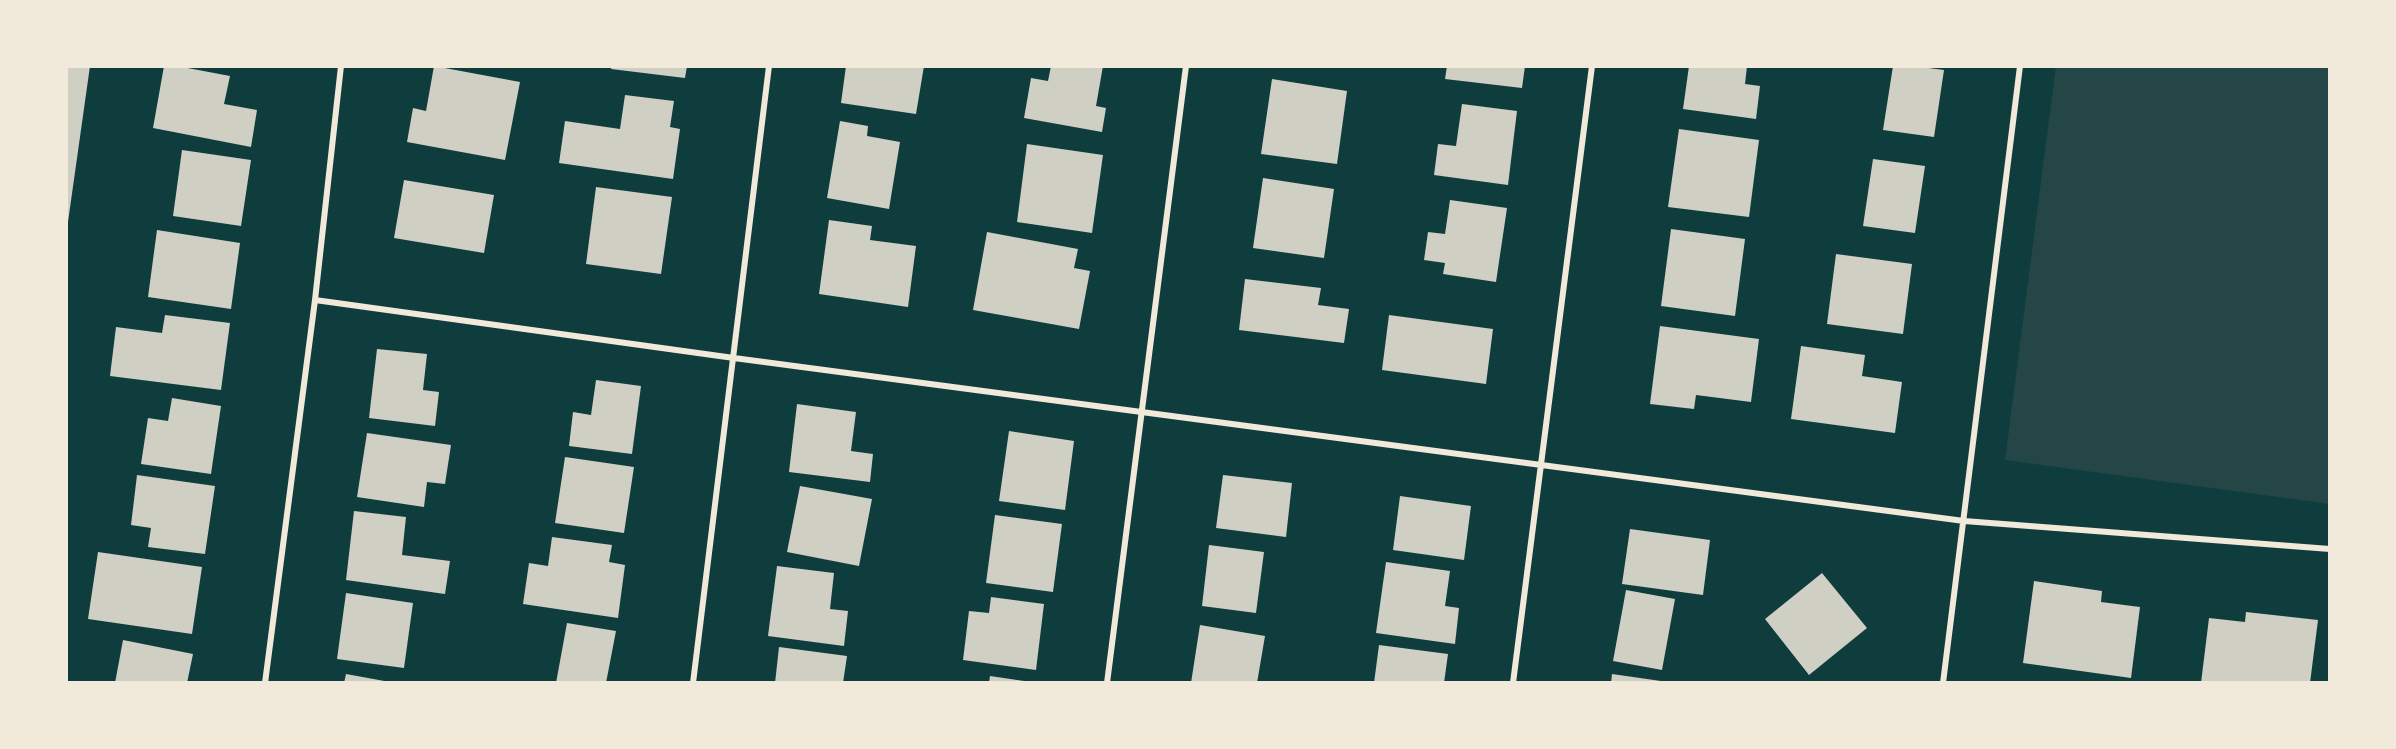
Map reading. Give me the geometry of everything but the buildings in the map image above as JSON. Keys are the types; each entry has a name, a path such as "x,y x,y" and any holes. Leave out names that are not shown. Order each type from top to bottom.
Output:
{"street":[{"path":"265,683 315,300 341,66"},
{"path":"693,683 769,66"},
{"path":"1107,683 1186,66"},
{"path":"1513,683 1592,66"},
{"path":"1943,683 2020,66"},
{"path":"315,300 734,358 1964,521 2330,549"}],"shaded area":[{"path":"2056,66 2330,66 2330,504 2005,460"}]}
